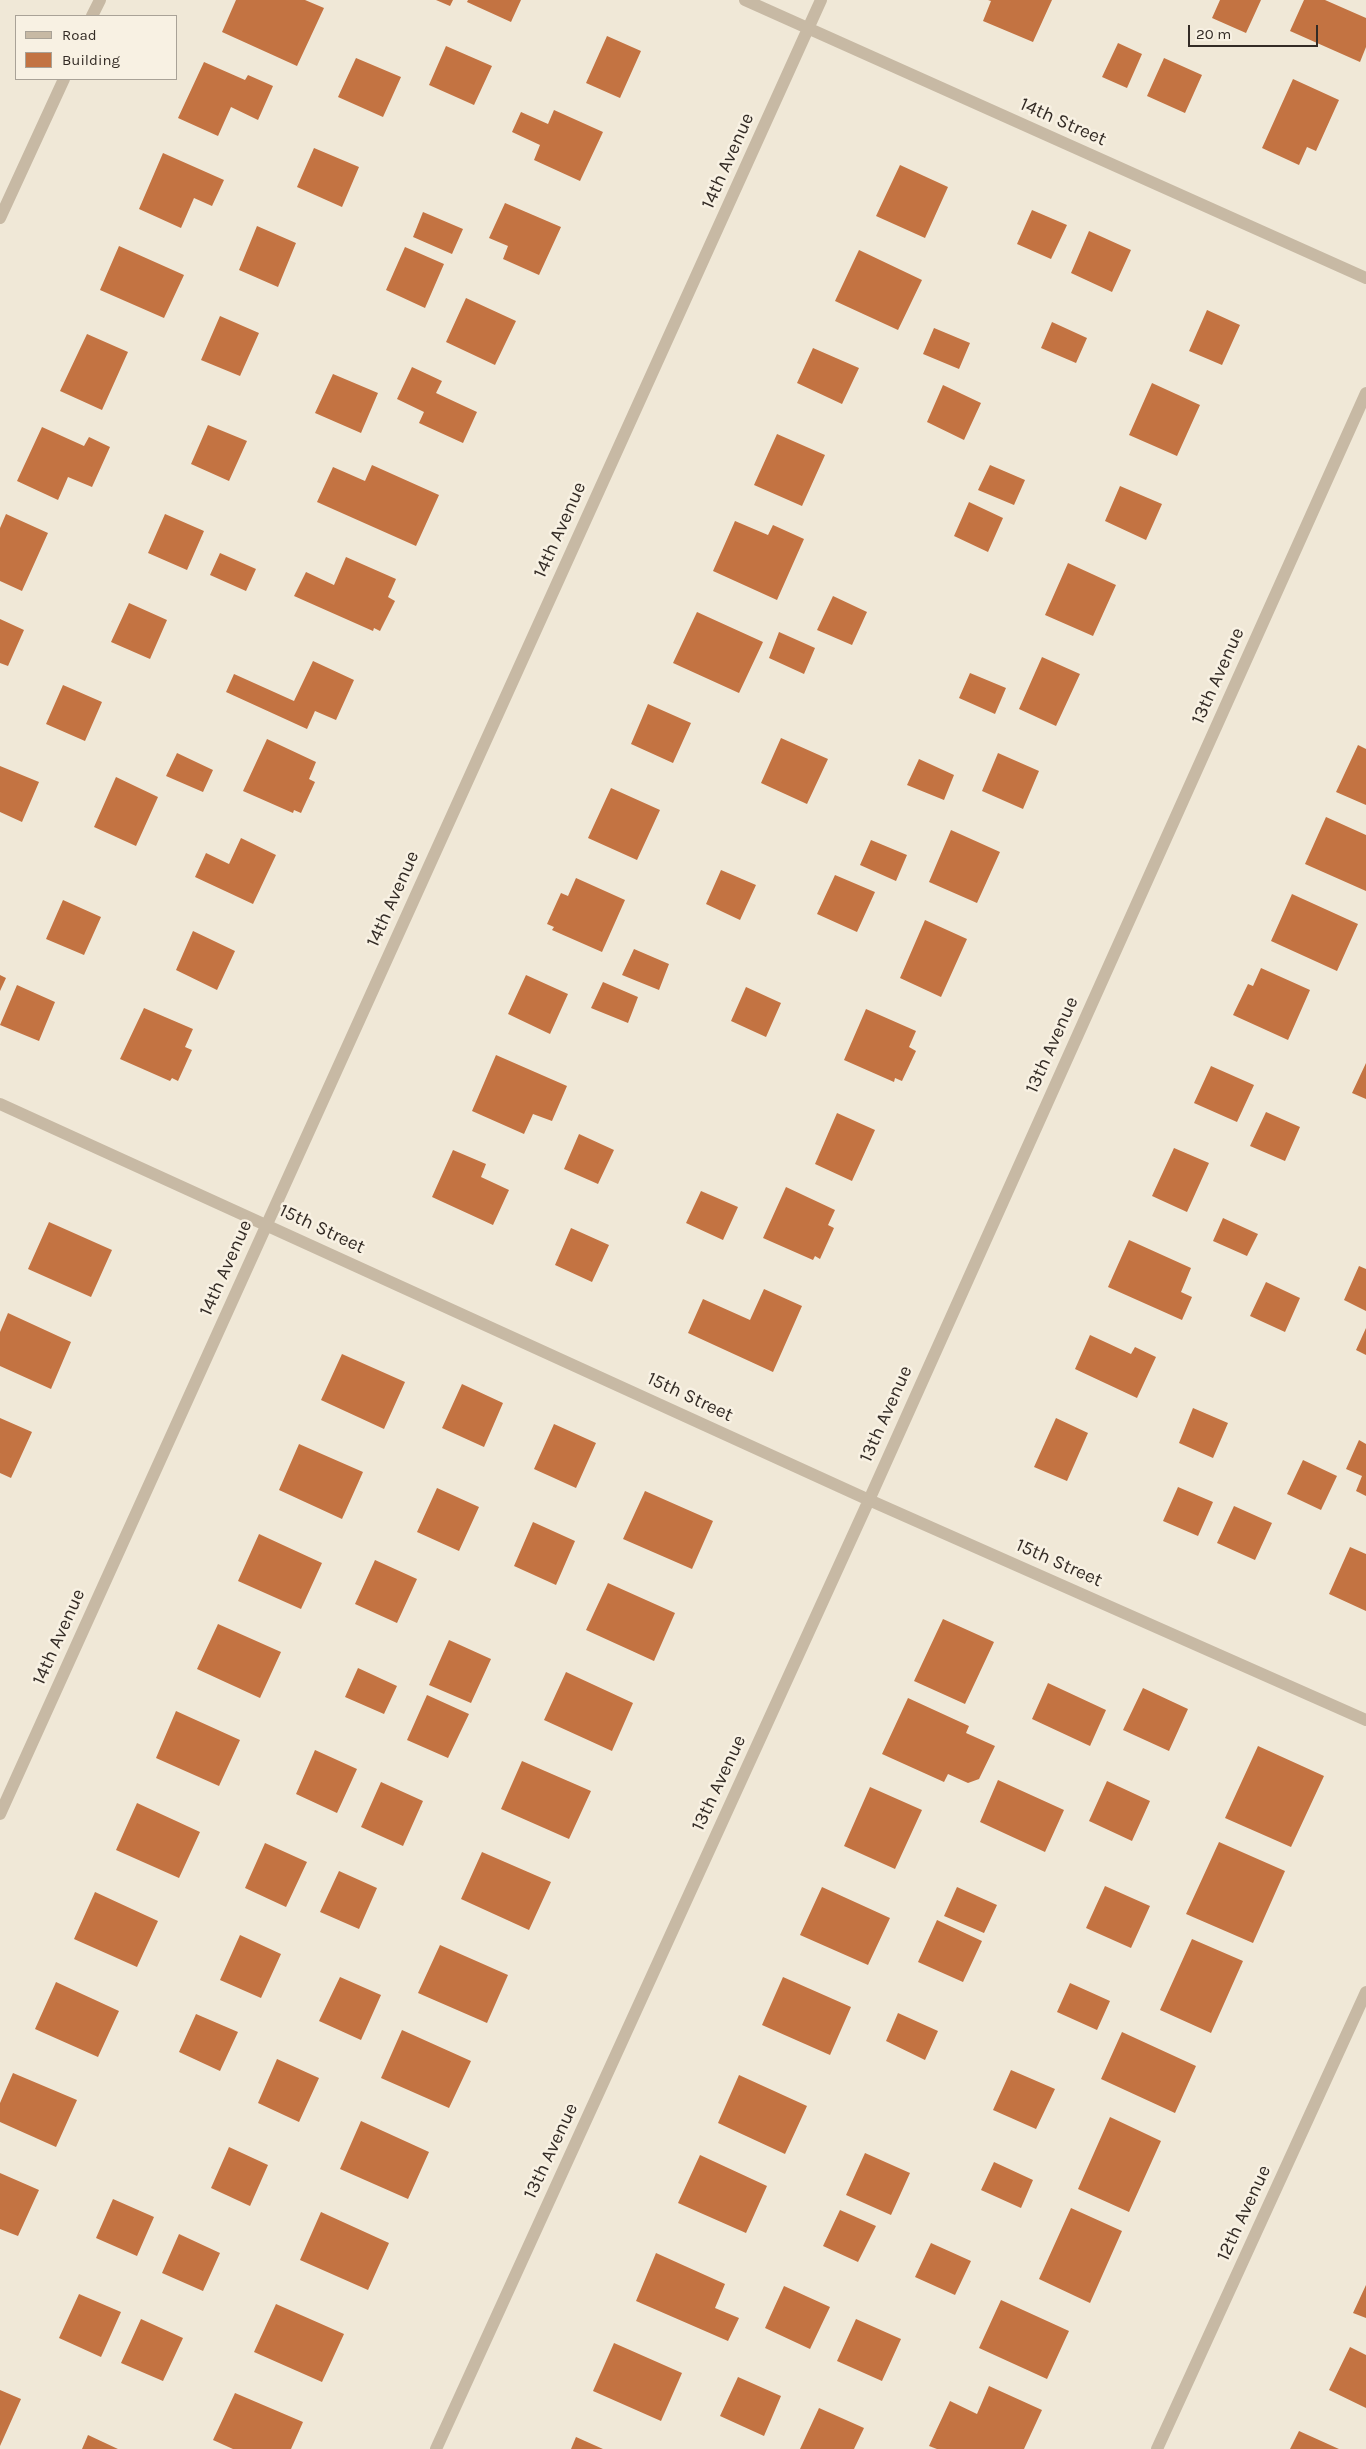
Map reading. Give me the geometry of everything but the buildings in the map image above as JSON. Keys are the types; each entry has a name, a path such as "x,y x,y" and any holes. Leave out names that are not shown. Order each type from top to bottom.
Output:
{"street":[{"path":"92,15 100,0"},
{"name":"14th Street","path":"745,0 1366,278"},
{"name":"14th Avenue","path":"0,1814 821,0"},
{"path":"0,218 64,80"},
{"name":"13th Avenue","path":"436,2449 869,1500 1366,393"},
{"name":"15th Street","path":"0,1104 869,1500 1366,1720"},
{"name":"12th Avenue","path":"1157,2449 1366,1992"}]}
